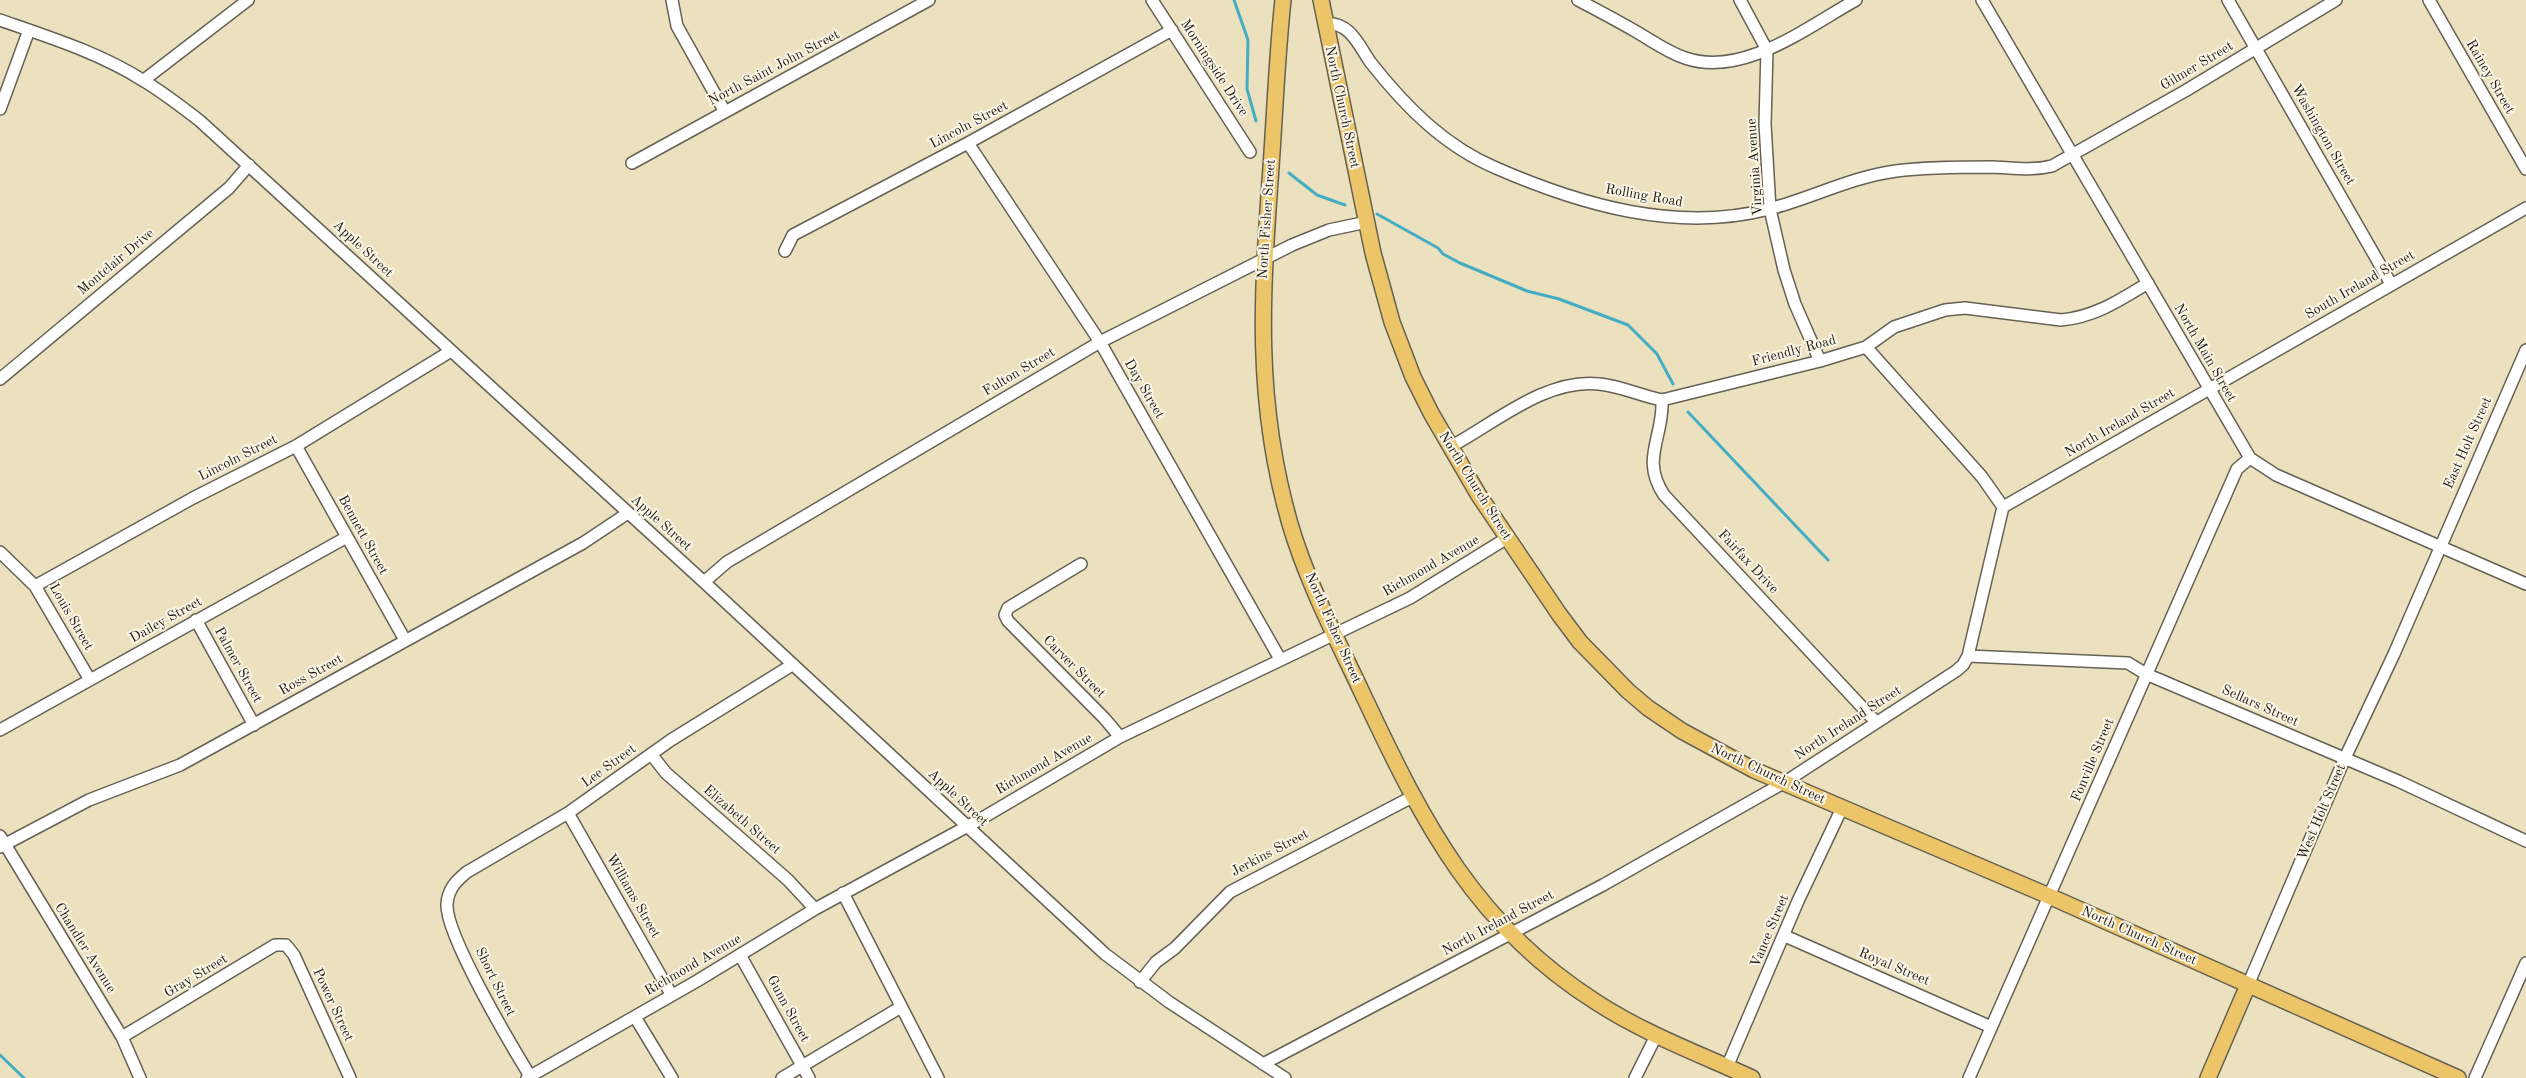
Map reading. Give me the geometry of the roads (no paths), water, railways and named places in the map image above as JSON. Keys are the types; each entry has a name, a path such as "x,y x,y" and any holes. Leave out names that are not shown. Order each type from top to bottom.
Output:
{"main road":[{"name":"North Fisher Street","path":"1283,0 1264,259 1262,353 1267,416 1274,455 1296,544 1334,632 1412,797 1455,868 1511,934 1538,958 1590,998 1656,1036 1752,1078"},
{"name":"North Church Street","path":"1321,0 1383,292 1403,354 1431,413 1450,447 1507,538 1580,642 1628,691 1648,708 1711,748 1842,808 2049,896 2458,1078"},
{"name":"West Holt Street","path":"2208,1078 2248,985"}],"street":[{"path":"144,80 248,0"},
{"path":"672,0 677,26 725,112"},
{"name":"North Saint John Street","path":"632,163 929,0"},
{"name":"Morningside Drive","path":"1152,0 1250,152"},
{"path":"1578,0 1685,58 1725,62 1750,57 1767,50 1856,0"},
{"name":"Virginia Avenue","path":"1740,0 1767,50 1765,124 1770,209 1784,270 1795,304 1820,361"},
{"name":"North Main Street","path":"1982,0 2148,283 2208,390 2250,458 2276,475 2526,584"},
{"name":"Washington Street","path":"2228,0 2391,284"},
{"name":"Gilmer Street","path":"2072,154 2336,0"},
{"name":"Rainey Street","path":"2429,0 2526,169"},
{"name":"Apple Street","path":"0,20 96,56 144,80 200,121 704,582 792,666 1105,954 1140,982 1285,1078"},
{"name":"Rolling Road","path":"1325,24 1337,24 1349,32 1402,101 1431,128 1456,147 1493,167 1568,195 1610,207 1663,217 1712,219 1770,209 1860,178 1893,171 1940,167 2037,170 2057,164 2072,154"},
{"path":"0,109 29,30"},
{"name":"Lincoln Street","path":"785,251 793,236 968,143 1172,30"},
{"name":"Day Street","path":"968,143 1100,342 1280,659"},
{"name":"Montclair Drive","path":"0,379 229,188 249,165"},
{"name":"South Ireland Street","path":"2208,390 2526,208"},
{"name":"Fulton Street","path":"704,582 728,562 1100,342 1310,237 1367,222"},
{"name":"Friendly Road","path":"1450,447 1529,401 1559,388 1598,384 1617,387 1641,396 1662,400 1820,361 1866,347 1894,327 1945,310 1965,308 2061,320 2085,316 2106,308 2148,283"},
{"path":"1866,347 1982,477 2003,506"},
{"name":"East Holt Street","path":"2438,547 2526,350"},
{"name":"Lincoln Street","path":"35,586 193,498 296,446 450,351"},
{"name":"North Ireland Street","path":"1263,1064 1511,934 1785,782 1956,671 1963,665 1968,656 2003,506 2208,390"},
{"name":"Fairfax Drive","path":"1662,400 1662,421 1653,448 1652,466 1655,479 1664,495 1876,722"},
{"name":"Bennett Street","path":"296,446 405,640"},
{"name":"Fonville Street","path":"1970,1078 1990,1027 2006,999 2028,942 2237,469 2250,458"},
{"name":"Ross Street","path":"2,842 89,800 180,765 583,543 628,513"},
{"name":"Dailey Street","path":"0,730 347,537"},
{"name":"Richmond Avenue","path":"528,1077 635,1017 815,909 1120,737 1334,632 1410,598 1507,538"},
{"name":"West Holt Street","path":"2248,985 2344,760 2394,654 2438,547"},
{"name":"Louis Street","path":"0,552 35,586 90,680"},
{"name":"Carver Street","path":"1081,564 1008,608 1006,619 1105,719 1120,737"},
{"name":"Palmer Street","path":"196,620 254,725"},
{"name":"Sellars Street","path":"1968,656 2125,662 2146,674 2222,705 2344,760 2398,781 2526,841"},
{"name":"Lee Street","path":"448,896 453,885 467,872 568,813 651,754 792,666"},
{"name":"Elizabeth Street","path":"651,754 666,773 788,880 815,909"},
{"name":"Jerkins Street","path":"1140,982 1156,962 1175,948 1230,892 1412,797"},
{"name":"Vance Street","path":"1728,1067 1785,936 1798,901 1842,808"},
{"name":"Williams Street","path":"568,813 671,994"},
{"name":"Chandler Avenue","path":"2,842 122,1037 140,1078"},
{"path":"843,893 938,1078"},
{"name":"Short Street","path":"448,896 447,912 452,930 528,1077"},
{"name":"Royal Street","path":"1785,936 1990,1027"},
{"name":"Gray Street","path":"122,1037 275,945 286,945"},
{"name":"Power Street","path":"286,945 301,970 350,1078"},
{"name":"Gunn Street","path":"740,955 809,1078"},
{"path":"2475,1078 2526,963"},
{"path":"782,1078 901,1007"},
{"path":"635,1017 672,1078"},
{"path":"1635,1078 1656,1036"}],"waterway":[{"path":"1234,0 1248,40 1247,89 1256,121"},
{"path":"1289,173 1317,195 1345,205"},
{"path":"1377,214 1438,248 1443,254 1460,263 1527,291 1559,299 1628,325 1657,354 1673,384"},
{"path":"1688,412 1828,560"},
{"path":"0,1055 24,1078"}]}
